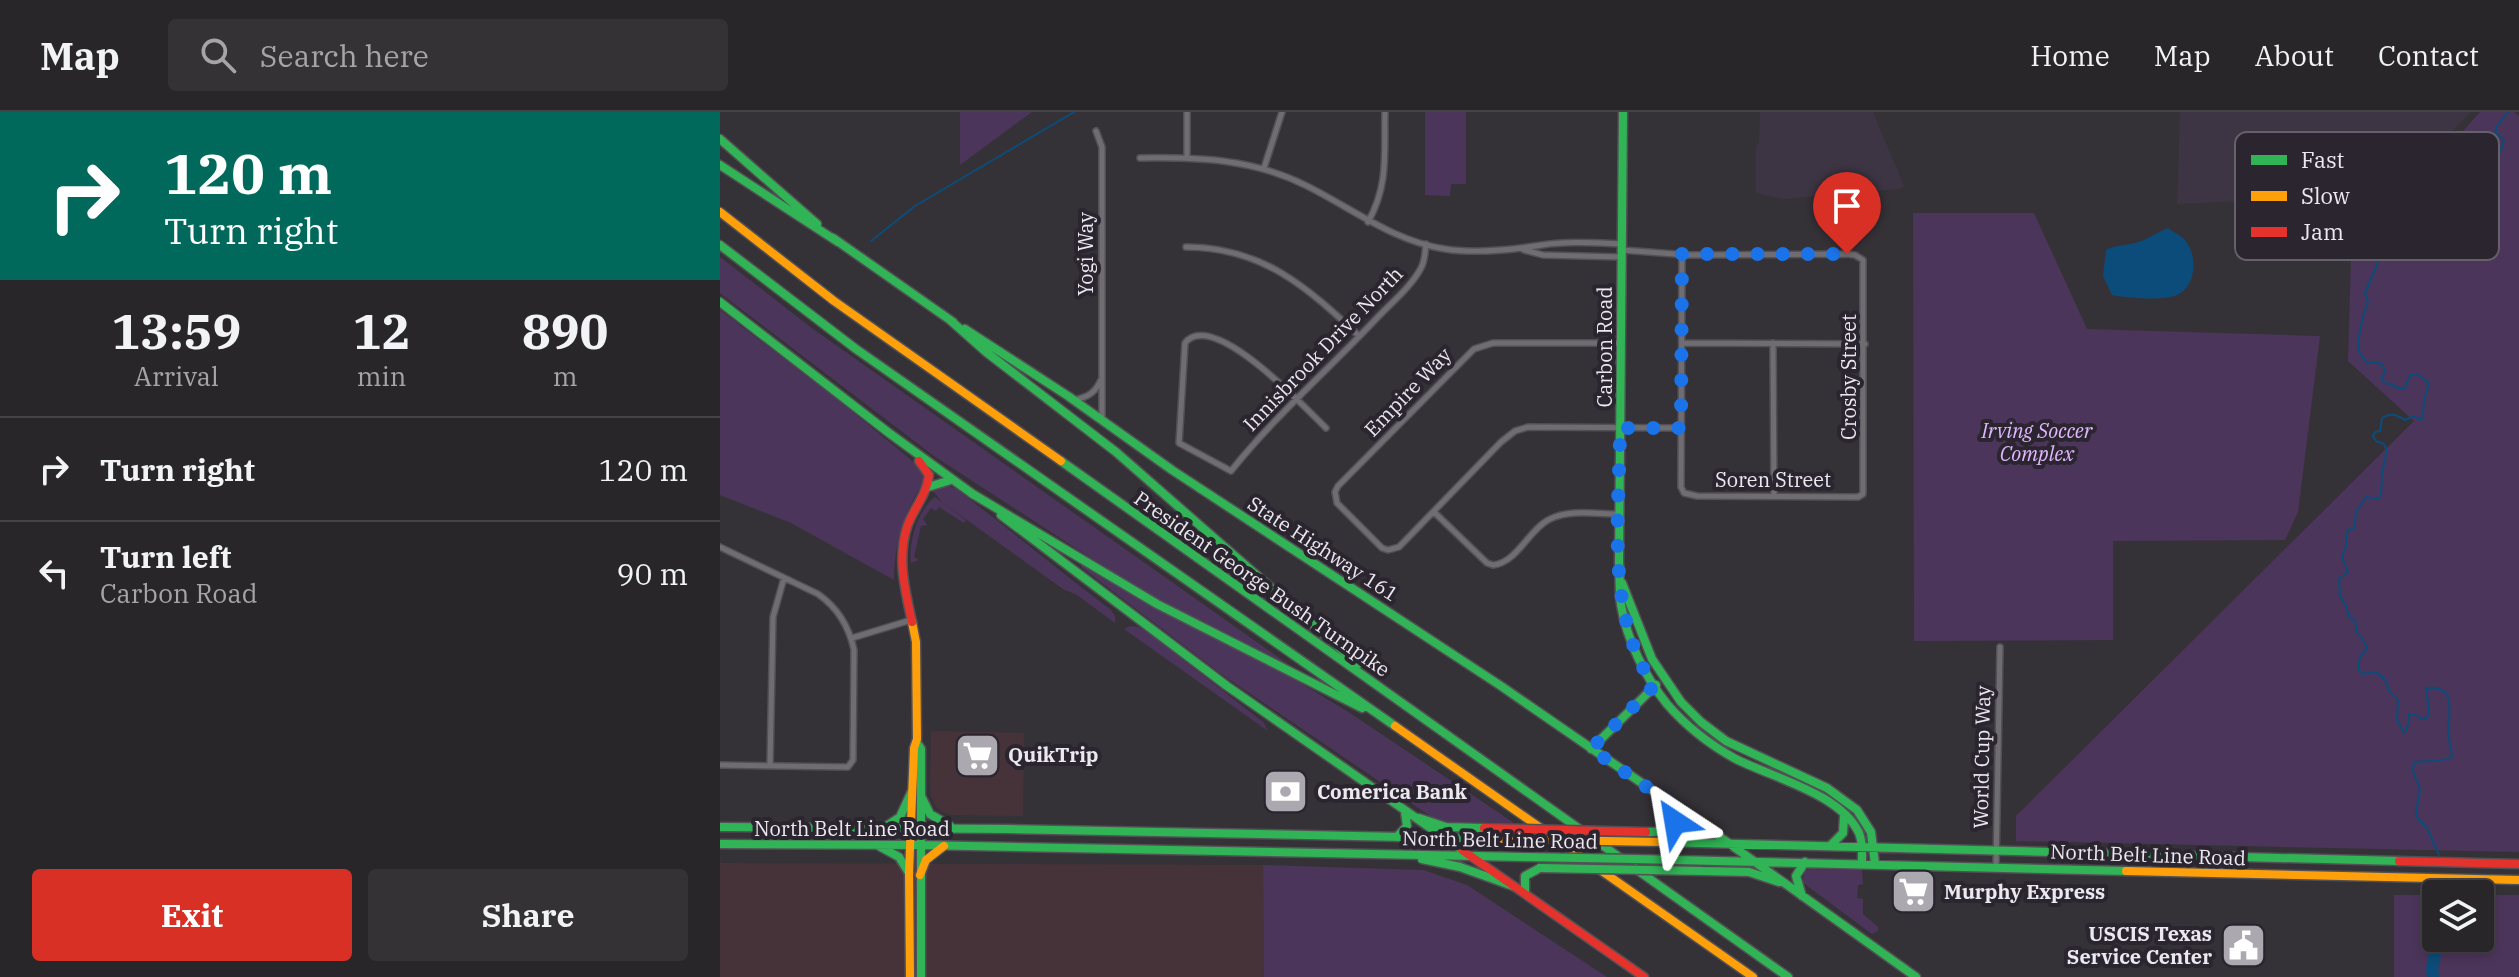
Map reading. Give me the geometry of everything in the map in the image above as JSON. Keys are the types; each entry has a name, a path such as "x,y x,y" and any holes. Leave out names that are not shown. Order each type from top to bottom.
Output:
{"main road":[{"name":"Carbon Road","path":"1623,112 1619,562 1621,603 1628,629 1658,683 1689,727 1722,751 1819,798 1844,816 1859,833 1862,847"},
{"name":"State Highway 161","path":"720,139 838,242 950,320 1074,400 1172,470 1398,616 1728,843 1916,977"},
{"path":"720,165 838,242"},
{"name":"President George Bush Turnpike","path":"720,212 846,310 1788,977"},
{"name":"President George Bush Turnpike","path":"720,245 843,340 1753,977"},
{"path":"720,302 971,493 1157,604 1388,721"},
{"path":"950,320 986,352 1116,452 1392,694"},
{"path":"889,433 924,466 929,475 928,487 906,530 901,555 903,587 916,642 917,743 914,748 917,793 915,845 909,873 910,977"},
{"path":"928,487 951,480"},
{"path":"971,493 1227,686 1644,977"},
{"name":"Carbon Road","path":"1658,683 1729,742 1821,785 1846,802 1867,822 1875,847 1875,864"},
{"path":"1591,749 1658,683"},
{"path":"1747,764 1751,754"},
{"path":"883,828 900,817 917,793"},
{"path":"917,793 930,814 939,821 963,829"},
{"path":"1408,813 1446,827 1662,832 1671,828 1676,819 1673,805"},
{"path":"1397,837 1408,826 1408,813"},
{"path":"1828,847 1841,837 1846,825 1844,816"},
{"name":"North Belt Line Road","path":"720,827 1728,843 2519,864"},
{"path":"1268,835 1268,852"},
{"name":"North Belt Line Road","path":"720,844 877,844 1752,860 2519,880"},
{"path":"877,844 899,857 909,873"},
{"path":"915,845 920,875 921,977"},
{"path":"920,875 929,856 945,846"},
{"path":"1862,847 1862,863"},
{"path":"1402,855 1460,867 1513,886"},
{"path":"1802,896 1796,876 1805,862"},
{"path":"1525,894 1525,876 1540,868 1749,872 1784,883"}],"street":[{"path":"1187,112 1187,156"},
{"path":"1264,168 1282,112"},
{"path":"1368,222 1378,205 1384,182 1385,112"},
{"name":"Yogi Way","path":"1096,131 1102,147 1102,420"},
{"path":"1140,158 1187,156 1264,168 1307,186 1368,222 1426,244 1463,250 1523,250 1553,245 1682,254 1681,428 1528,427 1515,431 1434,512 1487,563 1493,565 1506,562 1542,524 1551,519 1571,513 1620,514"},
{"name":"Innisbrook Drive North","path":"1296,399 1238,348 1200,335 1189,337 1183,352 1179,443 1231,471 1251,446 1420,270 1425,261 1426,244"},
{"path":"1186,247 1223,251 1281,272 1316,295 1359,336"},
{"path":"1523,250 1543,255 1622,250"},
{"name":"Crosby Street","path":"1682,254 1847,254 1863,260 1863,494"},
{"name":"Empire Way","path":"1434,512 1399,547 1388,550 1382,548 1335,498 1338,486 1474,349 1493,343 1621,343"},
{"path":"1682,343 1865,344"},
{"path":"1773,343 1774,496"},
{"path":"1074,400 1093,393 1102,379"},
{"path":"1296,399 1326,428"},
{"name":"Soren Street","path":"1681,428 1681,487 1684,493 1697,496 1858,497 1863,494"},
{"path":"720,547 833,604 852,638 854,650 853,760 848,767 720,765"},
{"path":"770,766 773,617 784,578"},
{"path":"852,638 911,620"},
{"name":"World Cup Way","path":"1996,867 2000,647"}],"shaded area":[{"path":"1760,112 1873,112 1904,186 1900,189 1783,199 1756,193"},
{"path":"2180,112 2471,112 2452,132 2235,132 2235,201 2177,204"},
{"path":"931,731 1024,733 1023,816 951,815 940,811 930,793"},
{"path":"720,857 721,863 1263,865 1264,977 720,977"}],"green space":[{"path":"960,112 1032,112 960,165"},
{"path":"1425,112 1466,112 1466,184 1451,184 1450,196 1425,195"},
{"path":"2480,112 2514,112 2519,116 2519,852 2016,841 2016,816 2414,421 2348,361 2351,260 2499,260 2499,132 2462,132"},
{"name":"Irving Soccer Complex","path":"1913,213 2034,213 2087,329 2320,336 2298,512 2285,540 2113,541 2113,640 1914,641"},
{"path":"720,257 813,329 1298,671 1134,586 934,456 720,293"},
{"path":"720,310 921,468 924,481 902,528 894,580 791,523 720,495"},
{"path":"944,485 955,488 1111,610 1115,623 942,502 933,491"},
{"path":"935,497 966,520 964,523 939,507 936,511 931,508 923,519 927,525 921,526 914,557 919,560 911,563 916,527"},
{"path":"1083,563 1297,681 1514,823 1436,820 1220,673 1081,567"},
{"path":"1130,626 1147,632 1263,722 1268,731 1124,629"},
{"path":"1263,865 1423,870 1467,885 1607,977 1264,977"},
{"path":"1862,870 1863,884 1858,885 1857,898 1863,899 1863,914 1878,927 1878,931 1872,934 1802,882 1805,871"},
{"path":"2394,895 2422,895 2422,952 2494,952 2494,895 2519,895 2519,977 2394,977"}],"water":[{"path":"2168,228 2184,239 2192,253 2192,277 2184,291 2163,298 2112,295 2103,276 2106,250 2142,241"}],"waterway":[{"path":"871,241 915,206 1074,112"},
{"path":"2495,132 2508,112"},
{"path":"2499,136 2504,140 2499,151"},
{"path":"2376,260 2365,293 2368,303 2359,351 2367,363 2380,363 2385,369 2382,380 2385,383 2404,389 2411,374 2429,383 2420,420 2414,416 2405,420 2388,415 2382,418 2380,431 2373,436 2384,444 2387,451 2381,496 2377,499 2366,497 2356,512 2354,528 2346,532 2342,557 2348,572 2339,579 2340,596 2349,617 2355,620 2357,633 2367,649 2360,657 2358,669 2363,674 2377,672 2386,681 2389,691 2398,700 2397,720 2404,733 2409,715 2427,718 2426,688 2443,690 2447,695 2452,757 2415,762 2412,769 2420,789 2416,812 2418,819 2427,828 2439,855"},
{"path":"2433,977 2435,952"}],"traffic: fast":[{"path":"1623,112 1619,562 1621,605 1628,631 1651,682 1682,720 1734,758 1803,788 1837,807 1859,833 1862,863"},
{"path":"720,139 817,224"},
{"path":"720,165 838,242"},
{"path":"833,238 953,322"},
{"path":"720,245 856,349 1395,726"},
{"path":"720,302 974,495"},
{"path":"950,320 986,352 1116,452 1358,664"},
{"path":"965,329 1068,396 1172,470 1501,686 1916,977"},
{"path":"1061,461 1788,977"},
{"path":"928,487 951,480"},
{"path":"971,493 1157,604 1362,708"},
{"path":"1001,515 1227,686 1462,850"},
{"path":"1622,583 1652,659 1681,702 1726,741 1827,788 1857,810 1871,832 1875,864"},
{"path":"1591,749 1656,685"},
{"path":"917,743 921,749 921,977"},
{"path":"885,827 900,817 912,791"},
{"path":"921,796 930,814 950,826"},
{"path":"1646,832 1670,827 1676,819 1673,805"},
{"path":"1397,837 1407,826 1405,812"},
{"path":"1831,845 1843,833 1844,816"},
{"path":"1419,818 1446,827 1484,828"},
{"path":"720,827 1009,829 1499,839"},
{"path":"1660,842 2399,861"},
{"path":"720,844 1525,857"},
{"path":"877,845 899,857 909,873"},
{"path":"1525,857 1635,859"},
{"path":"1422,859 1460,867 1513,886"},
{"path":"1635,859 2126,871"},
{"path":"1802,896 1796,876 1805,862"},
{"path":"1525,893 1525,876 1540,868"},
{"path":"1540,868 1702,871"},
{"path":"1702,871 1749,872 1779,882"}],"traffic: slow":[{"path":"720,212 834,301 1061,461"},
{"path":"910,977 909,873 914,748 917,739 916,642 912,622"},
{"path":"1395,726 1753,977"},
{"path":"1499,839 1660,842"},
{"path":"920,875 926,860 944,846"},
{"path":"2126,871 2519,880"}],"traffic: jam":[{"path":"912,622 903,574 903,551 907,527 928,482 929,475 919,461"},
{"path":"1484,828 1646,832"},
{"path":"1462,850 1644,977"},
{"path":"2399,861 2519,864"}],"place":[{"name":"QuikTrip","path":"977,755"},
{"name":"Comerica Bank","path":"1286,792"},
{"name":"Murphy Express","path":"1913,892"},
{"name":"USCIS Texas Service Center","path":"2243,946"}],"route":[{"path":"1675,822 1673,805 1591,749 1654,686 1632,642 1621,603 1620,428 1681,428 1682,254 1847,254"}]}
